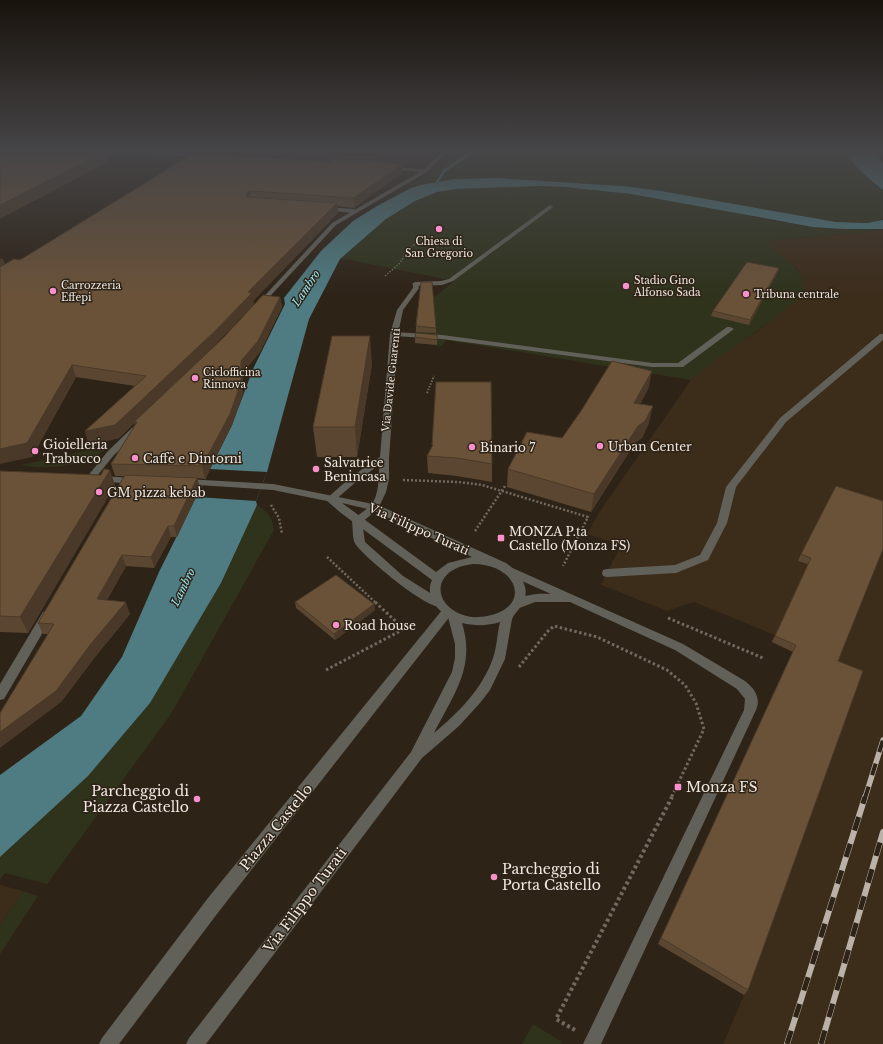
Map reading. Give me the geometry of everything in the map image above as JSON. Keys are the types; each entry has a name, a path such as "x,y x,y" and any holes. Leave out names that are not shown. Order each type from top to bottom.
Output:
{"street":[{"path":"252,312 334,224 375,199"},
{"name":"Via Davide Guarenti","path":"375,507 384,479 384,458 394,334 400,310 414,292 416,288 415,284 434,284 451,280 550,207"},
{"path":"322,209 354,211"},
{"path":"394,334 442,337 652,365 680,365 730,329"},
{"path":"607,573 676,569 704,557 722,523 732,486 783,420 883,336"},
{"path":"140,425 86,479 123,485 140,481"},
{"path":"177,482 262,486 293,490 331,499 354,479 384,458"},
{"name":"Via Filippo Turati","path":"331,499 375,507 494,563"},
{"name":"Via Filippo Turati","path":"331,499 357,521 437,578"},
{"path":"375,507 357,521 360,543 399,579 447,611 467,621 492,621 522,602 536,598 574,599"},
{"path":"447,611 434,592 437,578 445,570 460,562 481,560 494,563 679,647 741,685 750,694 753,702 592,1044"},
{"path":"506,569 516,577 521,586 520,599 513,609"},
{"path":"0,695 52,606"},
{"name":"Via Filippo Turati","path":"416,756 461,717 491,678 499,658 513,609"},
{"name":"Via Filippo Turati","path":"195,1044 416,756 462,662 462,642 447,611"},
{"name":"Piazza Castello","path":"108,1044 214,904 447,611"}],"path":[{"path":"385,276 399,264 411,247 428,235"},
{"path":"427,393 434,376"},
{"path":"400,480 458,482 482,485 588,517 564,566"},
{"path":"475,530 505,486"},
{"path":"326,670 404,629 327,556"},
{"path":"668,618 762,658"},
{"path":"491,678 513,674 548,631 554,626 597,636 666,670 685,685 696,704 704,729 667,806 556,1019 572,1029"}],"shaded area":[{"path":"883,230 883,1044 723,1044 744,995 658,944 794,652 771,642 775,635 694,602 667,611 601,585 621,545 587,534 598,514 691,380 711,362 760,329 805,292 797,269 764,241"},
{"path":"0,885 23,891 0,925"}],"green space":[{"name":"Stadio Gino Alfonso Sada","path":"421,199 660,199 710,207 773,221 844,229 883,230 765,241 796,268 803,283 805,292 777,316 705,368 691,380 446,340 442,346 415,343 416,321 421,308 454,281 340,259 386,219"},
{"path":"705,199 883,199 883,220 867,223 836,222"},
{"path":"103,447 104,451 84,461 74,464 53,467 21,465"},
{"path":"257,505 269,515 274,530 171,714 47,884 5,873 0,880 0,857 88,776 150,703 221,583"},
{"path":"23,891 38,896 0,954 0,925"},
{"path":"533,1024 562,1042 560,1044 522,1044"}],"water":[{"name":"Lambro","path":"391,199 421,199 386,219 340,259 309,319 267,472 256,501 257,505 221,583 150,703 88,776 0,857 0,775 81,716 122,657 159,572 232,425 253,369 285,304 284,298 321,251 353,221"},
{"path":"657,199 705,199 836,222 867,223 883,220 883,229 813,227"}],"pier":[{"path":"210,469 267,472 256,501 197,497"}],"building":[{"path":"0,199 12,199 0,205"},
{"path":"120,199 273,199 337,203 248,292 252,293 214,332 115,425 85,431 146,376 72,365 27,443 0,449 0,267 14,259 20,260"},
{"name":"Tribuna centrale","path":"747,262 779,268 750,320 713,311"},
{"path":"421,282 432,282 436,328 416,326"},
{"path":"263,295 280,297 258,341 241,361 241,382 230,414 202,466 111,464 137,422 134,422 222,339"},
{"path":"416,333 437,335 437,340 415,337"},
{"path":"332,336 370,336 355,427 313,427"},
{"path":"612,361 652,371 634,403 653,406 645,421 638,426 594,494 508,469 527,432 562,438 581,411"},
{"path":"436,382 491,382 492,464 457,458 427,456 433,445"},
{"path":"104,469 110,470 20,617 0,616 0,471 101,475"},
{"path":"125,475 197,478 174,526 168,526 151,557 122,555 97,599 126,602 90,645 56,691 0,732 0,713 54,624 38,623"},
{"path":"836,486 883,501 883,549 838,661 863,671 748,990 661,938 796,645 775,636 811,558 801,554"},
{"name":"Road house","path":"336,575 374,604 334,634 295,602"}],"railway":[{"path":"865,798 883,740"},
{"path":"787,1044 865,797"},
{"path":"821,1044 883,832"}],"place":[{"name":"Chiesa di San Gregorio","path":"439,229"},
{"name":"Stadio Gino Alfonso Sada","path":"626,286"},
{"name":"Carrozzeria Effepi","path":"53,291"},
{"name":"Tribuna centrale","path":"746,294"},
{"name":"Ciclofficina Rinnova","path":"195,378"},
{"name":"Urban Center","path":"600,446"},
{"name":"Binario 7","path":"472,447"},
{"name":"Gioielleria Trabucco","path":"35,451"},
{"name":"Caffè e Dintorni","path":"135,458"},
{"name":"Salvatrice Benincasa","path":"316,469"},
{"name":"GM pizza kebab","path":"99,492"},
{"name":"MONZA P.ta Castello (Monza FS)","path":"501,538"},
{"name":"Road house","path":"336,625"},
{"name":"Monza FS","path":"678,787"},
{"name":"Parcheggio di Piazza Castello","path":"197,799"},
{"name":"Parcheggio di Porta Castello","path":"494,877"}]}
